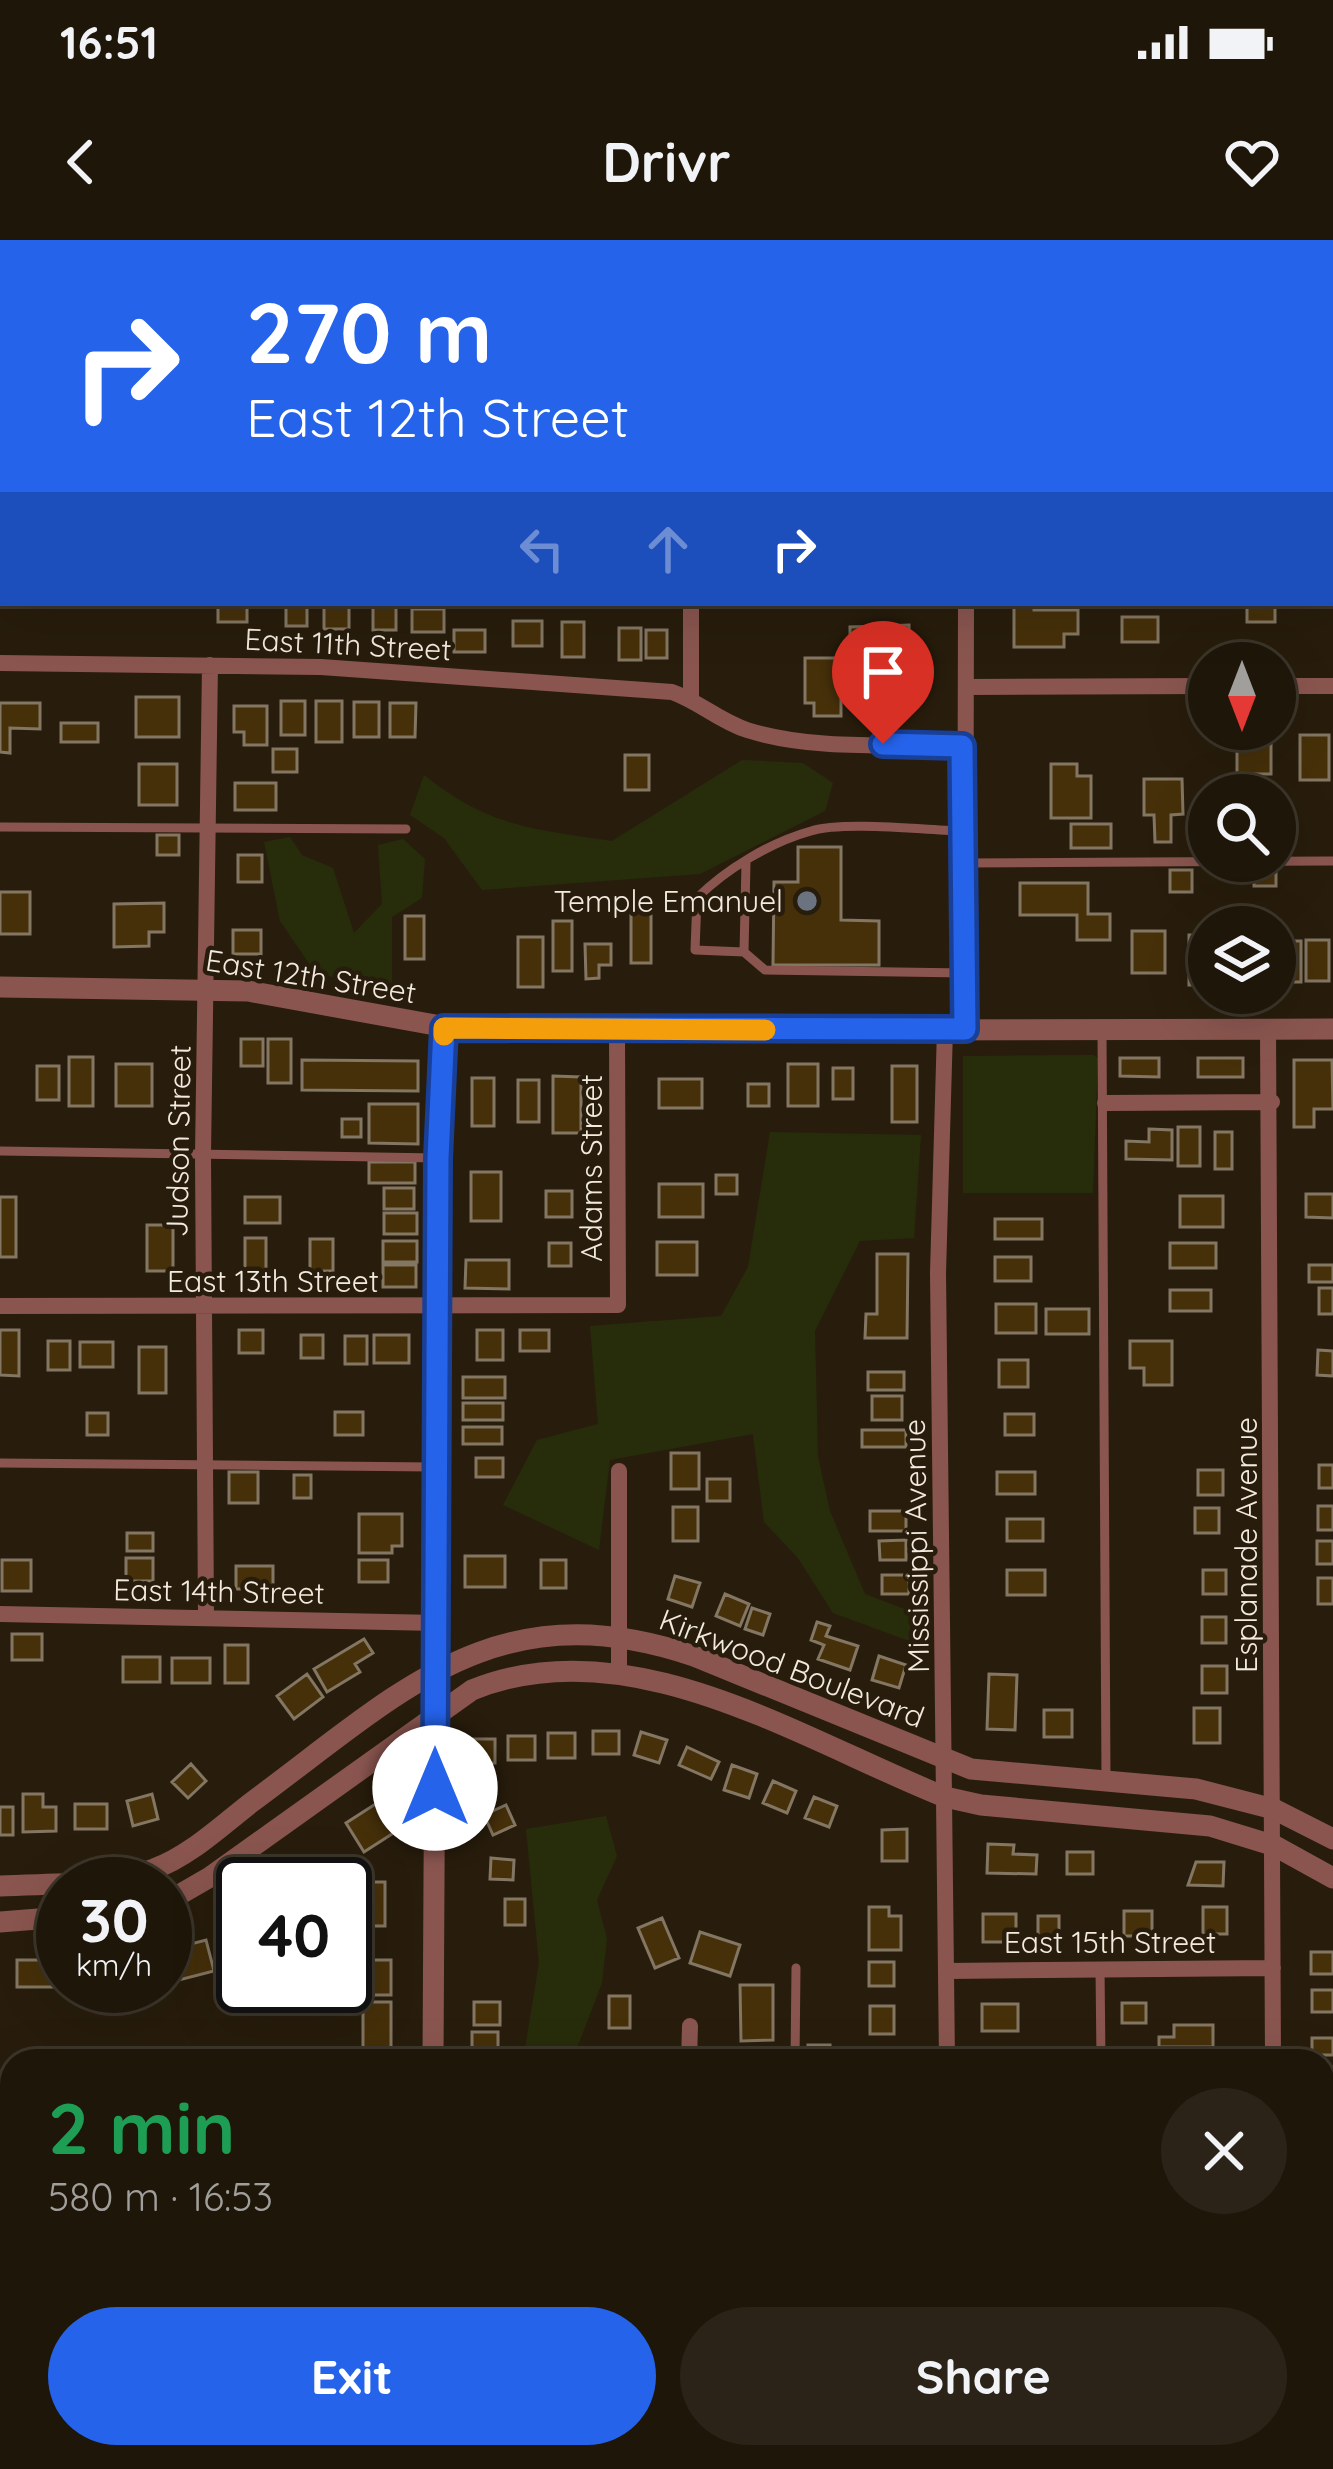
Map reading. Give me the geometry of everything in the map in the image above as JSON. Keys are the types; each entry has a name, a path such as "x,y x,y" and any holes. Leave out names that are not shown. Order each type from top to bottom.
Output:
{"street":[{"path":"691,606 691,699 718,721 804,741 962,746"},
{"name":"Mississippi Avenue","path":"947,2049 938,1274 955,1029 965,973 962,746 966,606"},
{"name":"East 11th Street","path":"0,662 321,667 672,692 691,699"},
{"name":"Judson Street","path":"206,1618 202,1155 209,988 210,665"},
{"path":"966,687 1188,686"},
{"path":"1296,686 1333,686"},
{"name":"East 12th Street","path":"0,987 209,988 444,1028 1333,1028"},
{"path":"433,2049 438,1158 444,1028"},
{"name":"Esplanade Avenue","path":"1268,1029 1272,1102 1273,2049"},
{"name":"Adams Street","path":"617,1030 618,1305"},
{"path":"1105,1102 1272,1102"},
{"name":"East 13th Street","path":"0,1306 437,1309 618,1305"},
{"path":"619,1471 619,1671"},
{"name":"East 14th Street","path":"0,1614 438,1623"},
{"name":"Kirkwood Boulevard","path":"181,1857 437,1670 514,1639 588,1633 694,1656 946,1761 1000,1774 1196,1789 1274,1809 1333,1839"},
{"name":"Kirkwood Boulevard","path":"192,1887 435,1712 501,1678 544,1670 619,1671 689,1690 945,1797 981,1805 1210,1826 1275,1846 1333,1878"},
{"name":"Kirkwood Boulevard","path":"0,1886 36,1884"},
{"path":"0,1922 36,1919"},
{"name":"East 15th Street","path":"947,1971 1274,1968"},
{"path":"689,2049 690,2026"}],"lane":[{"path":"0,826 406,829"},
{"path":"963,831 814,829 746,862 697,898 695,950 744,952 765,970 965,973"},
{"path":"963,863 1333,861"},
{"path":"744,952 746,862"},
{"path":"1102,1029 1106,1780"},
{"path":"0,1151 438,1158"},
{"path":"0,1463 439,1467"},
{"path":"795,2049 796,1968"},
{"path":"1100,1968 1101,2049"}],"green space":[{"path":"742,760 803,763 833,783 825,811 700,874 482,890 444,838 410,815 424,775 491,816 534,829 612,841"},
{"path":"290,837 302,855 333,868 354,933 382,904 378,845 403,839 425,859 422,898 392,917 392,984 317,975 280,921 264,842"},
{"path":"963,1056 1098,1058 1093,1193 963,1193"},
{"path":"770,1132 921,1135 914,1238 860,1241 815,1331 818,1457 830,1511 865,1594 925,1617 923,1646 833,1613 798,1558 764,1522 753,1434 610,1460 599,1550 503,1505 537,1440 598,1424 590,1326 721,1316 748,1267"},
{"path":"606,1816 617,1856 597,1900 607,1939 602,1983 577,2049 525,2049 539,1963 526,1829"}],"building":[{"path":"218,606 247,606 247,622 218,622"},
{"path":"286,606 307,606 307,626 286,626"},
{"path":"324,606 349,606 349,629 324,629"},
{"path":"373,606 396,606 396,630 373,630"},
{"path":"1014,606 1078,610 1078,634 1064,634 1064,647 1014,647"},
{"path":"1247,606 1275,606 1275,622 1247,622"},
{"path":"412,609 444,609 444,632 412,632"},
{"path":"1122,617 1158,617 1158,642 1122,642"},
{"path":"513,621 542,621 542,646 513,646"},
{"path":"562,622 584,622 584,657 562,657"},
{"path":"909,625 910,666 898,666 898,680 883,680 883,669 850,669 850,627"},
{"path":"619,628 641,628 641,660 619,660"},
{"path":"454,630 485,630 485,652 454,652"},
{"path":"646,630 667,630 667,658 646,658"},
{"path":"805,658 841,658 841,716 814,716 814,703 805,703"},
{"path":"136,697 179,697 179,737 136,737"},
{"path":"281,701 305,701 305,735 281,735"},
{"path":"316,701 342,701 342,742 316,742"},
{"path":"354,702 379,702 379,737 354,737"},
{"path":"0,703 40,703 40,729 10,728 10,753 0,752"},
{"path":"390,703 416,703 415,737 390,737"},
{"path":"234,706 267,706 267,745 244,745 244,732 234,732"},
{"path":"61,723 98,723 98,742 61,742"},
{"path":"1300,735 1329,735 1329,780 1300,780"},
{"path":"273,749 297,749 297,772 273,772"},
{"path":"1237,750 1271,750 1271,774 1237,774"},
{"path":"625,755 649,755 649,790 625,790"},
{"path":"139,764 177,764 177,805 139,805"},
{"path":"1051,764 1077,764 1077,776 1091,776 1091,818 1051,818"},
{"path":"1144,779 1182,779 1183,814 1171,815 1171,842 1155,842 1154,815 1144,815"},
{"path":"235,783 276,783 276,810 235,810"},
{"path":"1071,824 1111,824 1111,848 1071,848"},
{"path":"157,835 179,835 179,855 157,855"},
{"name":"Temple Emanuel","path":"798,847 841,847 841,920 879,921 879,965 773,965 774,882 798,882"},
{"path":"238,855 262,855 262,882 238,882"},
{"path":"1170,870 1188,870 1192,892 1170,892"},
{"path":"1020,883 1088,883 1088,914 1110,914 1110,940 1077,940 1077,915 1020,915"},
{"path":"0,892 30,892 30,934 0,934"},
{"path":"164,903 164,932 149,932 149,946 114,947 114,904"},
{"path":"631,907 651,907 651,963 631,963"},
{"path":"405,916 424,916 424,959 405,959"},
{"path":"553,921 572,921 572,971 553,971"},
{"path":"233,930 261,930 261,954 233,954"},
{"path":"1132,931 1165,931 1165,973 1132,973"},
{"path":"518,937 543,937 543,987 518,987"},
{"path":"1306,940 1329,940 1329,981 1306,981"},
{"path":"1296,941 1301,941 1301,982 1296,982"},
{"path":"585,944 611,944 611,965 599,965 599,978 586,979"},
{"path":"241,1039 263,1039 263,1066 241,1066"},
{"path":"268,1039 291,1039 291,1083 268,1083"},
{"path":"69,1057 93,1057 93,1106 69,1106"},
{"path":"1120,1058 1159,1058 1159,1077 1120,1076"},
{"path":"1198,1058 1243,1058 1243,1077 1198,1077"},
{"path":"302,1060 418,1061 418,1091 302,1090"},
{"path":"1294,1060 1332,1060 1333,1109 1314,1109 1314,1127 1294,1127"},
{"path":"116,1064 152,1064 152,1106 116,1106"},
{"path":"788,1064 818,1064 818,1106 788,1106"},
{"path":"37,1066 59,1066 59,1100 37,1100"},
{"path":"892,1066 917,1066 917,1122 892,1122"},
{"path":"833,1068 853,1068 853,1099 833,1099"},
{"path":"553,1076 581,1077 581,1133 553,1133"},
{"path":"472,1078 494,1078 494,1126 472,1126"},
{"path":"659,1079 702,1079 702,1108 659,1108"},
{"path":"518,1080 539,1080 539,1122 518,1122"},
{"path":"748,1084 769,1084 769,1106 748,1106"},
{"path":"369,1104 418,1104 418,1144 369,1143"},
{"path":"342,1119 361,1119 361,1137 342,1137"},
{"path":"1178,1127 1200,1127 1200,1166 1178,1166"},
{"path":"1149,1129 1172,1130 1172,1160 1126,1159 1126,1141 1149,1142"},
{"path":"1215,1132 1232,1132 1232,1169 1215,1169"},
{"path":"369,1162 415,1162 415,1183 369,1183"},
{"path":"471,1172 501,1172 501,1221 471,1221"},
{"path":"716,1175 737,1175 737,1194 716,1194"},
{"path":"659,1184 703,1184 703,1217 659,1217"},
{"path":"384,1188 414,1188 414,1209 384,1209"},
{"path":"546,1191 572,1191 572,1217 546,1217"},
{"path":"1306,1194 1333,1194 1333,1218 1306,1217"},
{"path":"1180,1196 1223,1196 1223,1227 1180,1227"},
{"path":"0,1197 16,1197 16,1257 0,1257"},
{"path":"245,1197 280,1197 280,1223 245,1223"},
{"path":"384,1213 417,1213 417,1234 384,1234"},
{"path":"995,1219 1042,1219 1042,1239 995,1239"},
{"path":"147,1225 173,1225 173,1271 147,1271"},
{"path":"245,1238 266,1238 266,1276 245,1276"},
{"path":"310,1239 333,1239 333,1271 310,1271"},
{"path":"383,1241 417,1241 417,1262 383,1262"},
{"path":"657,1242 697,1242 697,1275 657,1275"},
{"path":"549,1243 571,1243 571,1266 549,1266"},
{"path":"1170,1243 1216,1243 1216,1268 1170,1268"},
{"path":"877,1254 908,1254 907,1338 865,1338 866,1314 877,1314"},
{"path":"995,1257 1031,1257 1031,1281 995,1281"},
{"path":"466,1260 509,1260 509,1289 465,1288"},
{"path":"383,1265 416,1265 416,1287 383,1287"},
{"path":"1309,1265 1333,1265 1333,1282 1309,1282"},
{"path":"1319,1288 1333,1288 1333,1314 1319,1314"},
{"path":"1170,1290 1211,1290 1211,1311 1170,1311"},
{"path":"996,1304 1036,1304 1036,1333 996,1333"},
{"path":"1046,1309 1089,1309 1089,1334 1046,1334"},
{"path":"0,1330 19,1330 19,1376 0,1375"},
{"path":"239,1330 263,1330 263,1353 239,1353"},
{"path":"477,1330 503,1330 503,1360 477,1360"},
{"path":"520,1330 549,1330 549,1351 520,1351"},
{"path":"301,1335 323,1335 323,1358 301,1358"},
{"path":"374,1335 409,1335 409,1363 374,1363"},
{"path":"345,1336 367,1336 367,1364 345,1364"},
{"path":"48,1341 70,1341 70,1370 48,1370"},
{"path":"1130,1341 1172,1341 1172,1385 1144,1385 1144,1368 1130,1368"},
{"path":"80,1342 113,1342 113,1367 80,1367"},
{"path":"139,1347 166,1347 166,1393 139,1393"},
{"path":"1318,1350 1333,1351 1333,1376 1317,1375"},
{"path":"999,1360 1028,1360 1028,1387 999,1387"},
{"path":"868,1372 904,1372 904,1390 868,1390"},
{"path":"463,1377 505,1377 505,1398 463,1398"},
{"path":"872,1396 902,1396 902,1420 872,1420"},
{"path":"463,1403 503,1403 503,1420 463,1420"},
{"path":"335,1412 363,1412 363,1435 335,1435"},
{"path":"87,1413 108,1413 108,1435 87,1435"},
{"path":"1005,1414 1034,1414 1034,1435 1005,1435"},
{"path":"463,1427 502,1427 502,1444 463,1444"},
{"path":"862,1430 906,1430 906,1447 862,1447"},
{"path":"671,1453 699,1453 699,1489 671,1489"},
{"path":"476,1458 503,1458 503,1477 476,1477"},
{"path":"1319,1465 1333,1465 1333,1488 1319,1488"},
{"path":"1198,1470 1223,1470 1223,1495 1198,1495"},
{"path":"229,1472 258,1472 258,1503 229,1503"},
{"path":"997,1472 1035,1472 1035,1494 997,1494"},
{"path":"294,1475 311,1475 311,1498 294,1498"},
{"path":"707,1479 730,1479 730,1501 707,1501"},
{"path":"1318,1506 1333,1506 1333,1530 1318,1530"},
{"path":"673,1507 698,1507 698,1541 673,1541"},
{"path":"1195,1508 1219,1508 1219,1533 1195,1533"},
{"path":"870,1511 906,1511 906,1531 870,1531"},
{"path":"359,1514 402,1514 402,1546 392,1546 392,1553 359,1553"},
{"path":"1007,1519 1043,1519 1043,1541 1007,1541"},
{"path":"127,1533 153,1533 153,1551 127,1551"},
{"path":"906,1540 906,1560 880,1560 879,1541"},
{"path":"1317,1541 1333,1541 1333,1564 1317,1564"},
{"path":"465,1556 505,1556 505,1587 465,1587"},
{"path":"126,1558 153,1558 153,1581 126,1581"},
{"path":"2,1560 31,1560 31,1591 2,1591"},
{"path":"359,1560 388,1560 388,1582 359,1582"},
{"path":"541,1560 566,1560 566,1588 541,1588"},
{"path":"236,1566 273,1566 273,1589 236,1589"},
{"path":"1007,1570 1045,1570 1045,1595 1007,1595"},
{"path":"1203,1570 1226,1570 1226,1594 1203,1594"},
{"path":"882,1575 909,1575 909,1594 882,1594"},
{"path":"675,1576 700,1583 692,1607 668,1599"},
{"path":"1318,1578 1333,1578 1333,1604 1318,1604"},
{"path":"725,1594 749,1604 740,1626 716,1616"},
{"path":"752,1608 770,1614 763,1635 745,1629"},
{"path":"1202,1617 1226,1617 1226,1643 1202,1643"},
{"path":"817,1622 830,1626 826,1636 858,1646 850,1670 818,1659 824,1645 811,1640"},
{"path":"12,1634 42,1634 42,1660 12,1660"},
{"path":"364,1639 373,1653 355,1664 360,1672 327,1692 314,1669"},
{"path":"225,1645 248,1645 248,1683 225,1683"},
{"path":"879,1656 906,1665 899,1688 872,1680"},
{"path":"123,1657 160,1657 160,1682 123,1682"},
{"path":"172,1658 210,1658 210,1683 172,1683"},
{"path":"1202,1666 1227,1666 1227,1693 1202,1693"},
{"path":"307,1674 323,1697 294,1719 277,1696"},
{"path":"989,1674 1017,1675 1015,1730 987,1729"},
{"path":"1194,1708 1220,1708 1220,1743 1194,1743"},
{"path":"1044,1710 1072,1710 1072,1737 1044,1737"},
{"path":"593,1731 619,1731 619,1754 593,1754"},
{"path":"641,1732 667,1740 659,1763 634,1755"},
{"path":"548,1733 575,1733 575,1758 548,1758"},
{"path":"508,1736 535,1736 535,1760 508,1760"},
{"path":"468,1739 495,1739 495,1763 468,1763"},
{"path":"687,1747 719,1762 711,1779 679,1765"},
{"path":"191,1764 206,1781 188,1798 172,1782"},
{"path":"732,1765 757,1774 749,1798 724,1790"},
{"path":"773,1781 796,1791 787,1813 763,1803"},
{"path":"23,1794 43,1794 43,1807 56,1807 56,1831 23,1832"},
{"path":"152,1794 158,1819 133,1826 127,1801"},
{"path":"814,1797 837,1806 829,1827 805,1818"},
{"path":"377,1803 395,1832 364,1852 346,1823"},
{"path":"75,1804 107,1804 107,1829 75,1829"},
{"path":"506,1805 515,1825 493,1835 484,1815"},
{"path":"0,1807 13,1807 13,1835 0,1835"},
{"path":"907,1829 907,1861 882,1861 882,1830"},
{"path":"988,1844 1014,1845 1013,1854 1037,1855 1036,1874 987,1873"},
{"path":"1067,1852 1093,1852 1093,1874 1067,1874"},
{"path":"491,1858 514,1860 513,1880 490,1879"},
{"path":"1196,1862 1224,1862 1223,1886 1188,1885"},
{"path":"372,1882 385,1882 385,1926 372,1926"},
{"path":"505,1899 525,1899 525,1925 505,1925"},
{"path":"869,1907 889,1907 889,1916 901,1916 901,1950 869,1950"},
{"path":"1203,1907 1227,1907 1227,1934 1203,1934"},
{"path":"1124,1911 1152,1911 1152,1936 1124,1936"},
{"path":"983,1914 1016,1914 1016,1942 983,1942"},
{"path":"1038,1916 1059,1916 1059,1939 1038,1939"},
{"path":"662,1918 679,1958 655,1968 638,1928"},
{"path":"700,1932 740,1945 730,1976 690,1963"},
{"path":"206,1940 214,1971 192,1977 192,1944"},
{"path":"1311,1952 1333,1952 1333,1974 1311,1974"},
{"path":"17,1960 36,1960 36,1987 17,1987"},
{"path":"372,1960 391,1960 391,1995 372,1995"},
{"path":"869,1962 894,1962 894,1986 869,1986"},
{"path":"740,1985 773,1985 773,2040 741,2041"},
{"path":"1312,1990 1333,1990 1333,2012 1312,2012"},
{"path":"609,1996 630,1996 630,2028 609,2028"},
{"path":"372,2002 391,2002 391,2049 363,2049 363,2013 372,2013"},
{"path":"474,2002 500,2002 500,2025 474,2025"},
{"path":"1122,2003 1146,2003 1146,2023 1122,2023"},
{"path":"982,2004 1018,2004 1018,2031 982,2031"},
{"path":"870,2006 894,2006 894,2034 870,2034"},
{"path":"1174,2025 1213,2025 1213,2047 1159,2047 1159,2037 1174,2037"},
{"path":"472,2032 498,2032 498,2049 472,2049"},
{"path":"1312,2038 1333,2038 1333,2049 1312,2049"}],"slow traffic":[{"path":"444,1035 444,1028 765,1030"}],"place":[{"name":"Temple Emanuel","path":"807,901"}],"route":[{"path":"435,1788 438,1158 444,1028 965,1029 962,746 883,744"}]}
